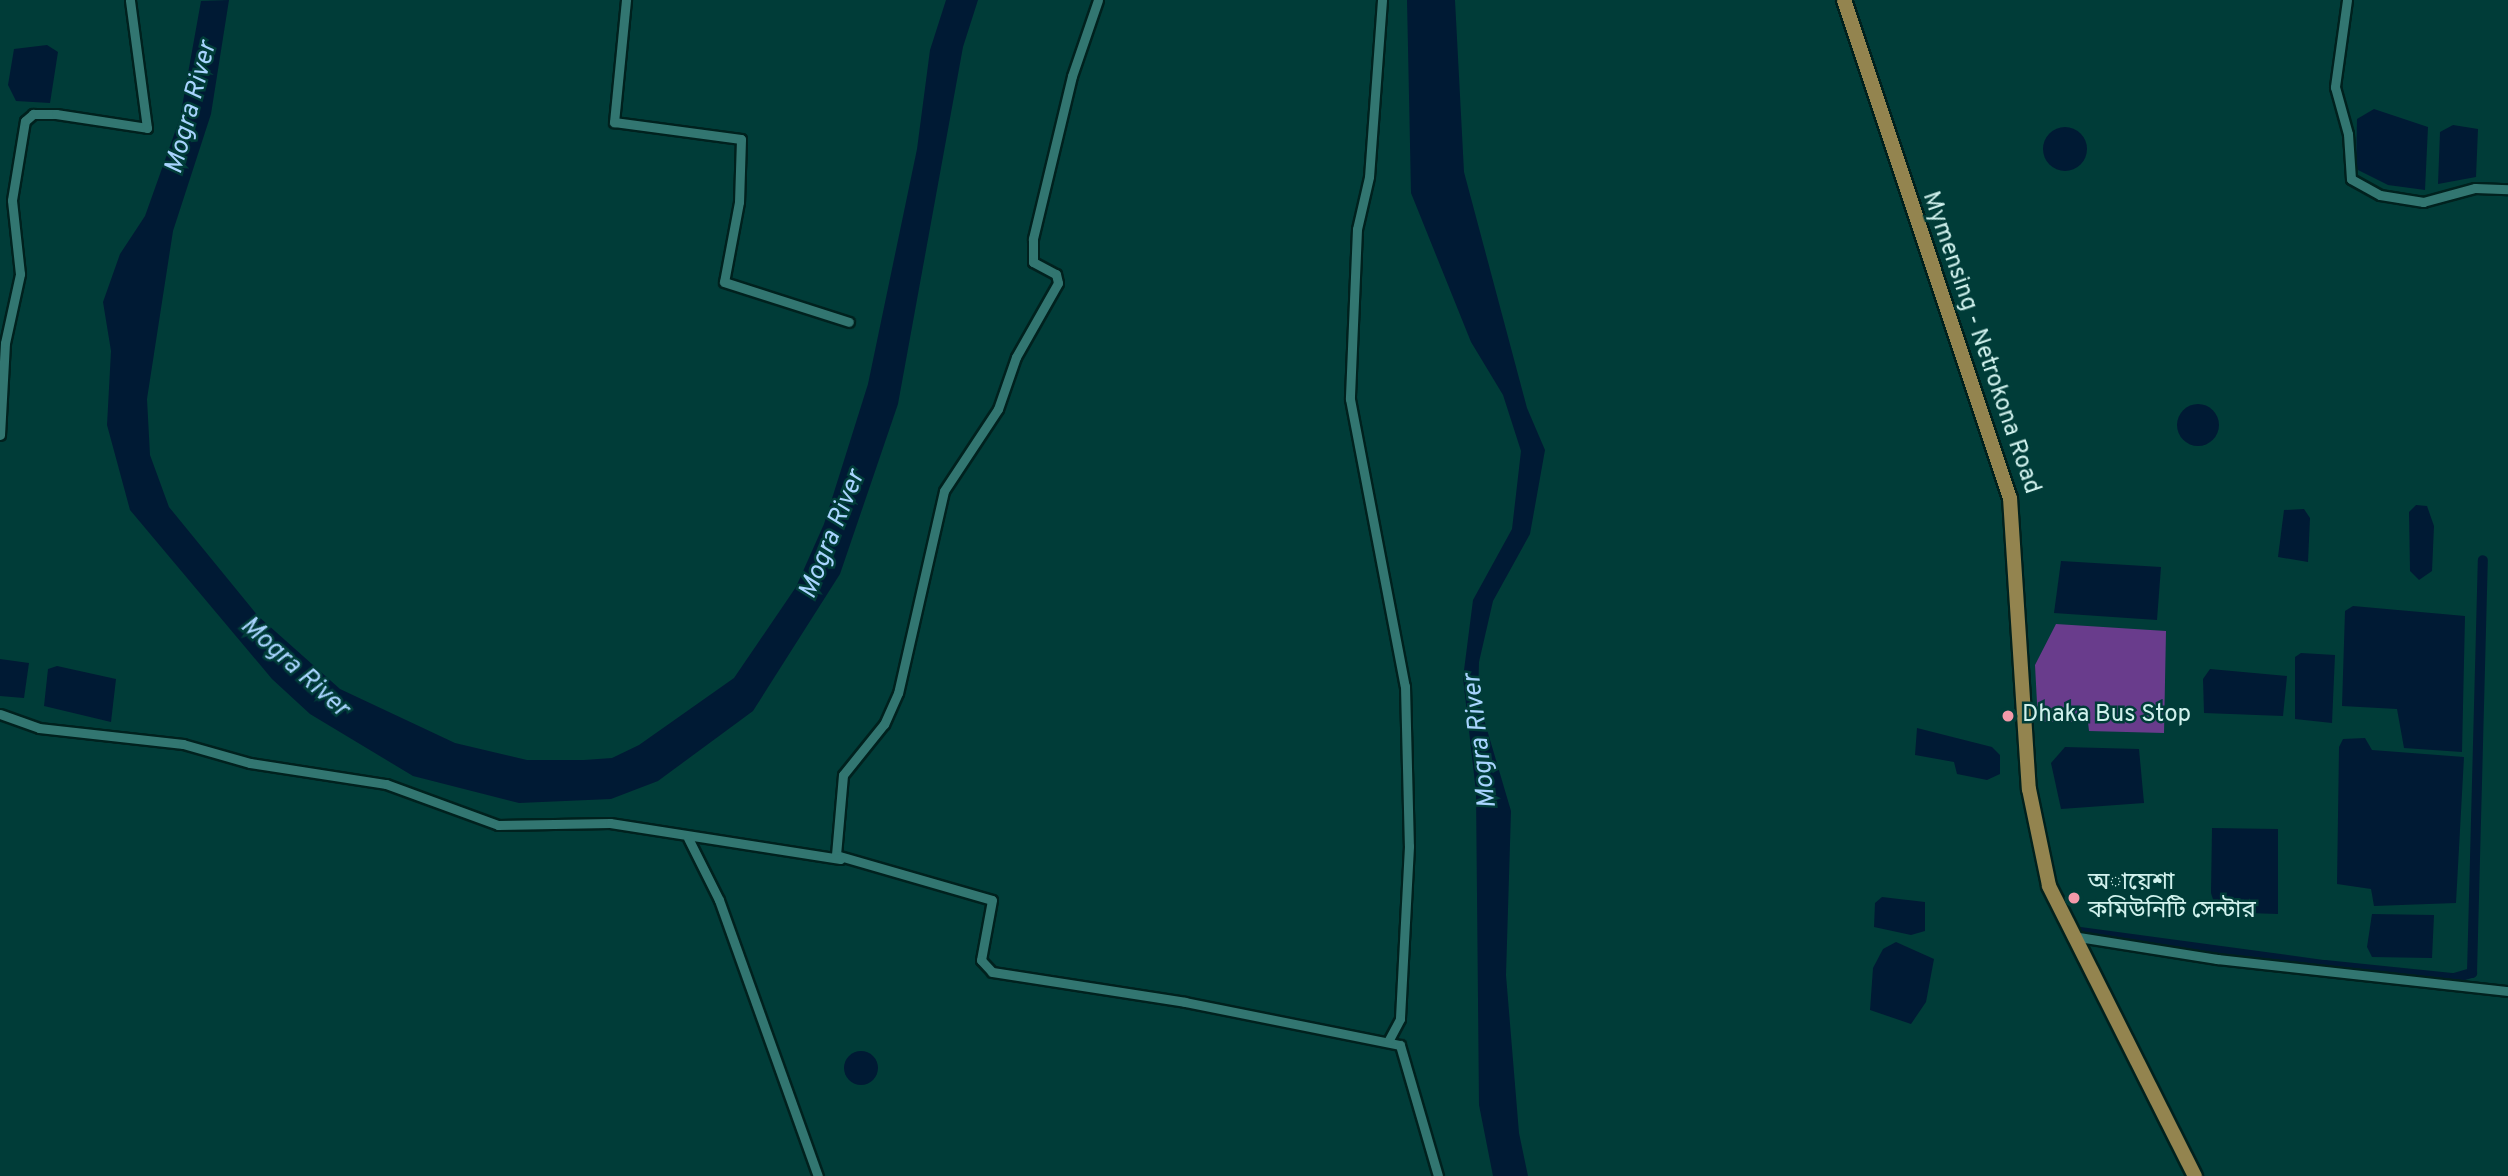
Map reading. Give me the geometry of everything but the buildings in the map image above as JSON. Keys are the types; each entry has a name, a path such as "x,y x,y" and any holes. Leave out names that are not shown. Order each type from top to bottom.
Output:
{"main road":[{"name":"Mymensing - Netrokona Road","path":"1844,0 2010,498 2029,789 2049,886 2071,936 2195,1176"}],"street":[{"path":"0,435 5,343 20,274 12,200 25,121 33,114 57,114 147,128 130,0"},
{"path":"626,0 614,122 741,139 739,202 724,282 849,322"},
{"path":"840,859 843,775 884,724 898,693 944,491 998,409 1016,357 1058,283 1057,275 1033,262 1033,239 1072,76 1098,0"},
{"path":"1382,0 1369,177 1357,229 1350,399 1405,686 1409,846 1400,1019 1388,1042"},
{"path":"2347,0 2335,88 2348,134 2351,179 2380,195 2423,202 2475,188 2508,189"},
{"path":"0,714 39,728 183,744 250,763 386,784 498,825 610,823 688,838 840,859 992,900 981,960 992,972 1388,1042 1405,1054 1438,1176"},
{"path":"688,838 719,900 818,1176"},
{"path":"2071,936 2217,959 2508,991"}],"shaded area":[{"path":"2056,624 2166,631 2164,733 2089,731 2088,722 2038,722 2035,665"}],"water":[{"name":"Mogra River","path":"229,0 211,114 173,231 147,399 150,455 169,507 258,616 340,689 455,743 527,760 584,760 612,758 639,745 734,678 796,587 824,524 868,384 917,149 930,50 946,0 978,0 963,47 898,404 840,574 753,711 658,781 611,799 519,803 413,776 310,714 272,679 130,510 107,425 111,351 103,302 120,254 145,216 180,118 201,1"},
{"name":"Mogra River","path":"1407,0 1455,0 1464,172 1527,408 1545,450 1530,534 1493,601 1479,662 1478,699 1511,811 1506,975 1519,1133 1528,1176 1493,1176 1479,1105 1476,792 1463,678 1473,600 1512,529 1521,451 1503,395 1471,342 1411,193"},
{"path":"47,45 58,52 50,103 16,101 8,85 14,49"},
{"path":"2374,109 2428,127 2425,190 2388,185 2356,169 2357,119"},
{"path":"2453,125 2478,129 2476,177 2438,184 2440,132"},
{"path":"2065,127 2080,134 2087,149 2080,164 2065,171 2050,164 2043,149 2050,134"},
{"path":"2198,404 2213,410 2219,425 2213,440 2198,446 2183,440 2177,425 2183,410"},
{"path":"2416,505 2427,506 2434,526 2432,571 2419,580 2410,571 2409,512"},
{"path":"2304,509 2310,518 2308,562 2278,557 2284,510"},
{"path":"2061,561 2161,567 2157,620 2054,613"},
{"path":"2353,606 2465,616 2462,752 2404,748 2397,709 2342,706 2345,611"},
{"path":"2301,653 2335,655 2332,723 2295,719 2295,657"},
{"path":"0,659 29,663 24,698 0,696"},
{"path":"57,666 116,679 111,722 44,706 48,669"},
{"path":"2210,669 2287,676 2283,716 2204,713 2203,679"},
{"path":"1917,728 1992,747 2000,755 2000,774 1987,780 1957,774 1954,762 1915,755"},
{"path":"2365,738 2372,750 2464,757 2456,903 2374,906 2371,889 2337,884 2339,747 2343,739"},
{"path":"2065,747 2139,749 2144,803 2061,809 2051,763"},
{"path":"2212,828 2278,829 2278,914 2217,912 2211,893"},
{"path":"1882,897 1925,902 1925,931 1911,935 1874,927 1875,903"},
{"path":"2372,914 2434,915 2432,958 2372,957 2367,947"},
{"path":"1896,942 1934,959 1926,1002 1911,1024 1870,1010 1873,968 1883,949"},
{"path":"861,1051 873,1056 878,1068 873,1080 861,1085 849,1080 844,1068 849,1056"}],"waterway":[{"path":"2080,932 2325,965 2454,978 2472,973 2483,560"}],"place":[{"name":"Dhaka Bus Stop","path":"2008,716"},
{"name":"অায়েশা কমিউনিটি সেন্টার","path":"2074,898"}]}
